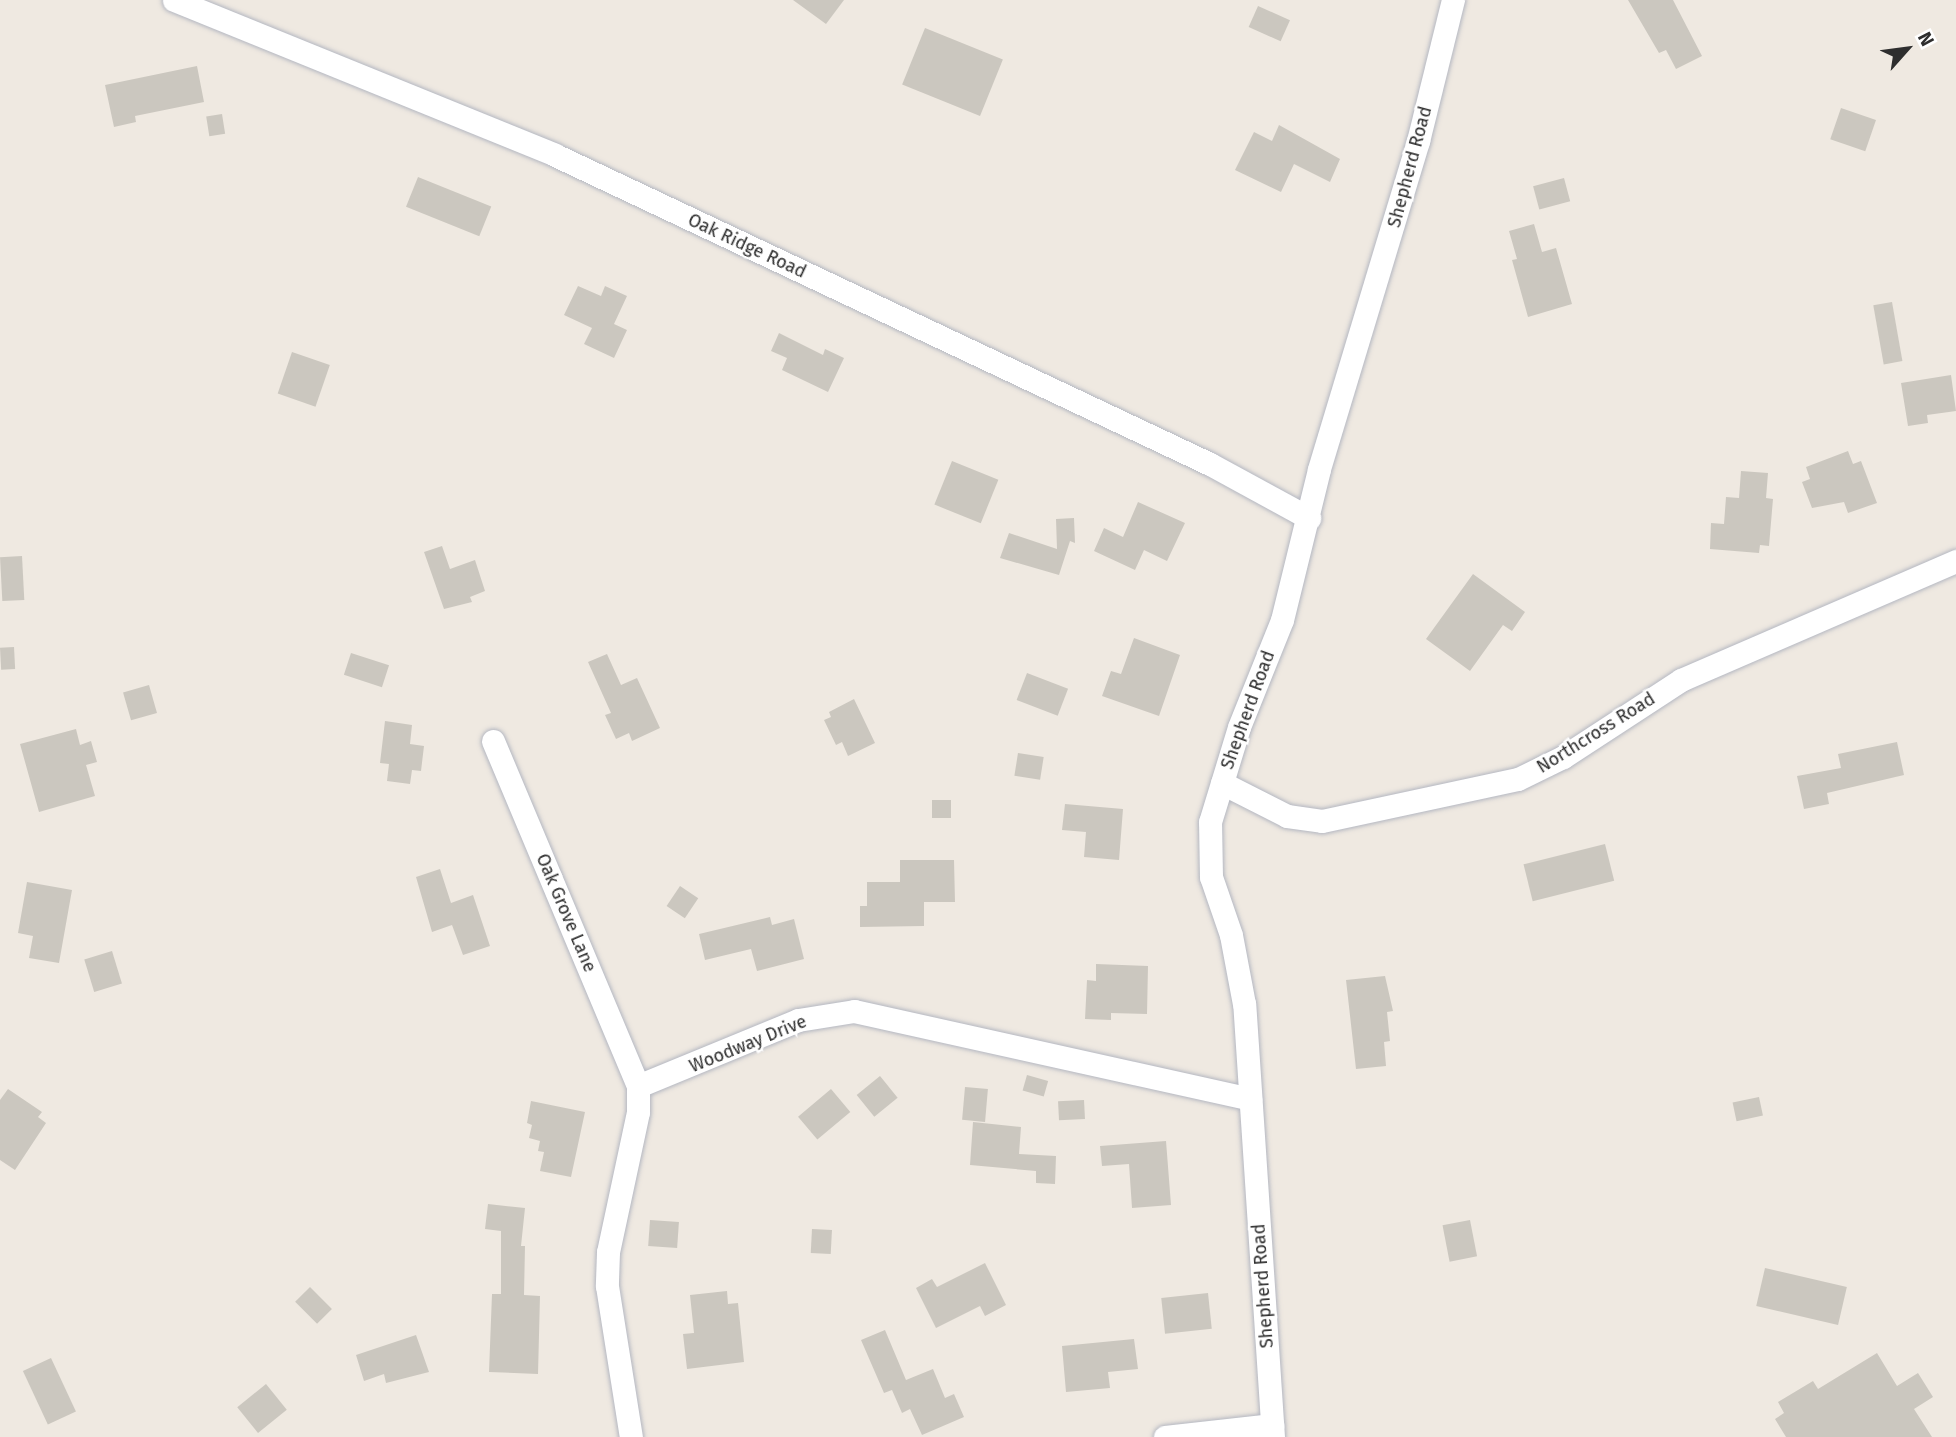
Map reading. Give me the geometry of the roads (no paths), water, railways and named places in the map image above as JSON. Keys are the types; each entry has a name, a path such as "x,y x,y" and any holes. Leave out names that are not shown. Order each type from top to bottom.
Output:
{"street":[{"name":"Oak Ridge Road","path":"174,0 555,155 1210,464 1309,518"},
{"name":"Shepherd Road","path":"1273,1431 1238,969 1211,877 1208,849 1210,822 1282,620 1319,469 1418,141 1452,0"},
{"name":"Northcross Road","path":"1222,783 1287,816 1322,821 1518,779 1563,757 1681,680 1956,561"},
{"name":"Oak Grove Lane","path":"494,741 638,1086"},
{"name":"Woodway Drive","path":"638,1086 798,1020 854,1011 1250,1100"},
{"path":"631,1437 607,1286 608,1252 638,1112 638,1086"},
{"path":"1165,1437 1273,1431"}]}
